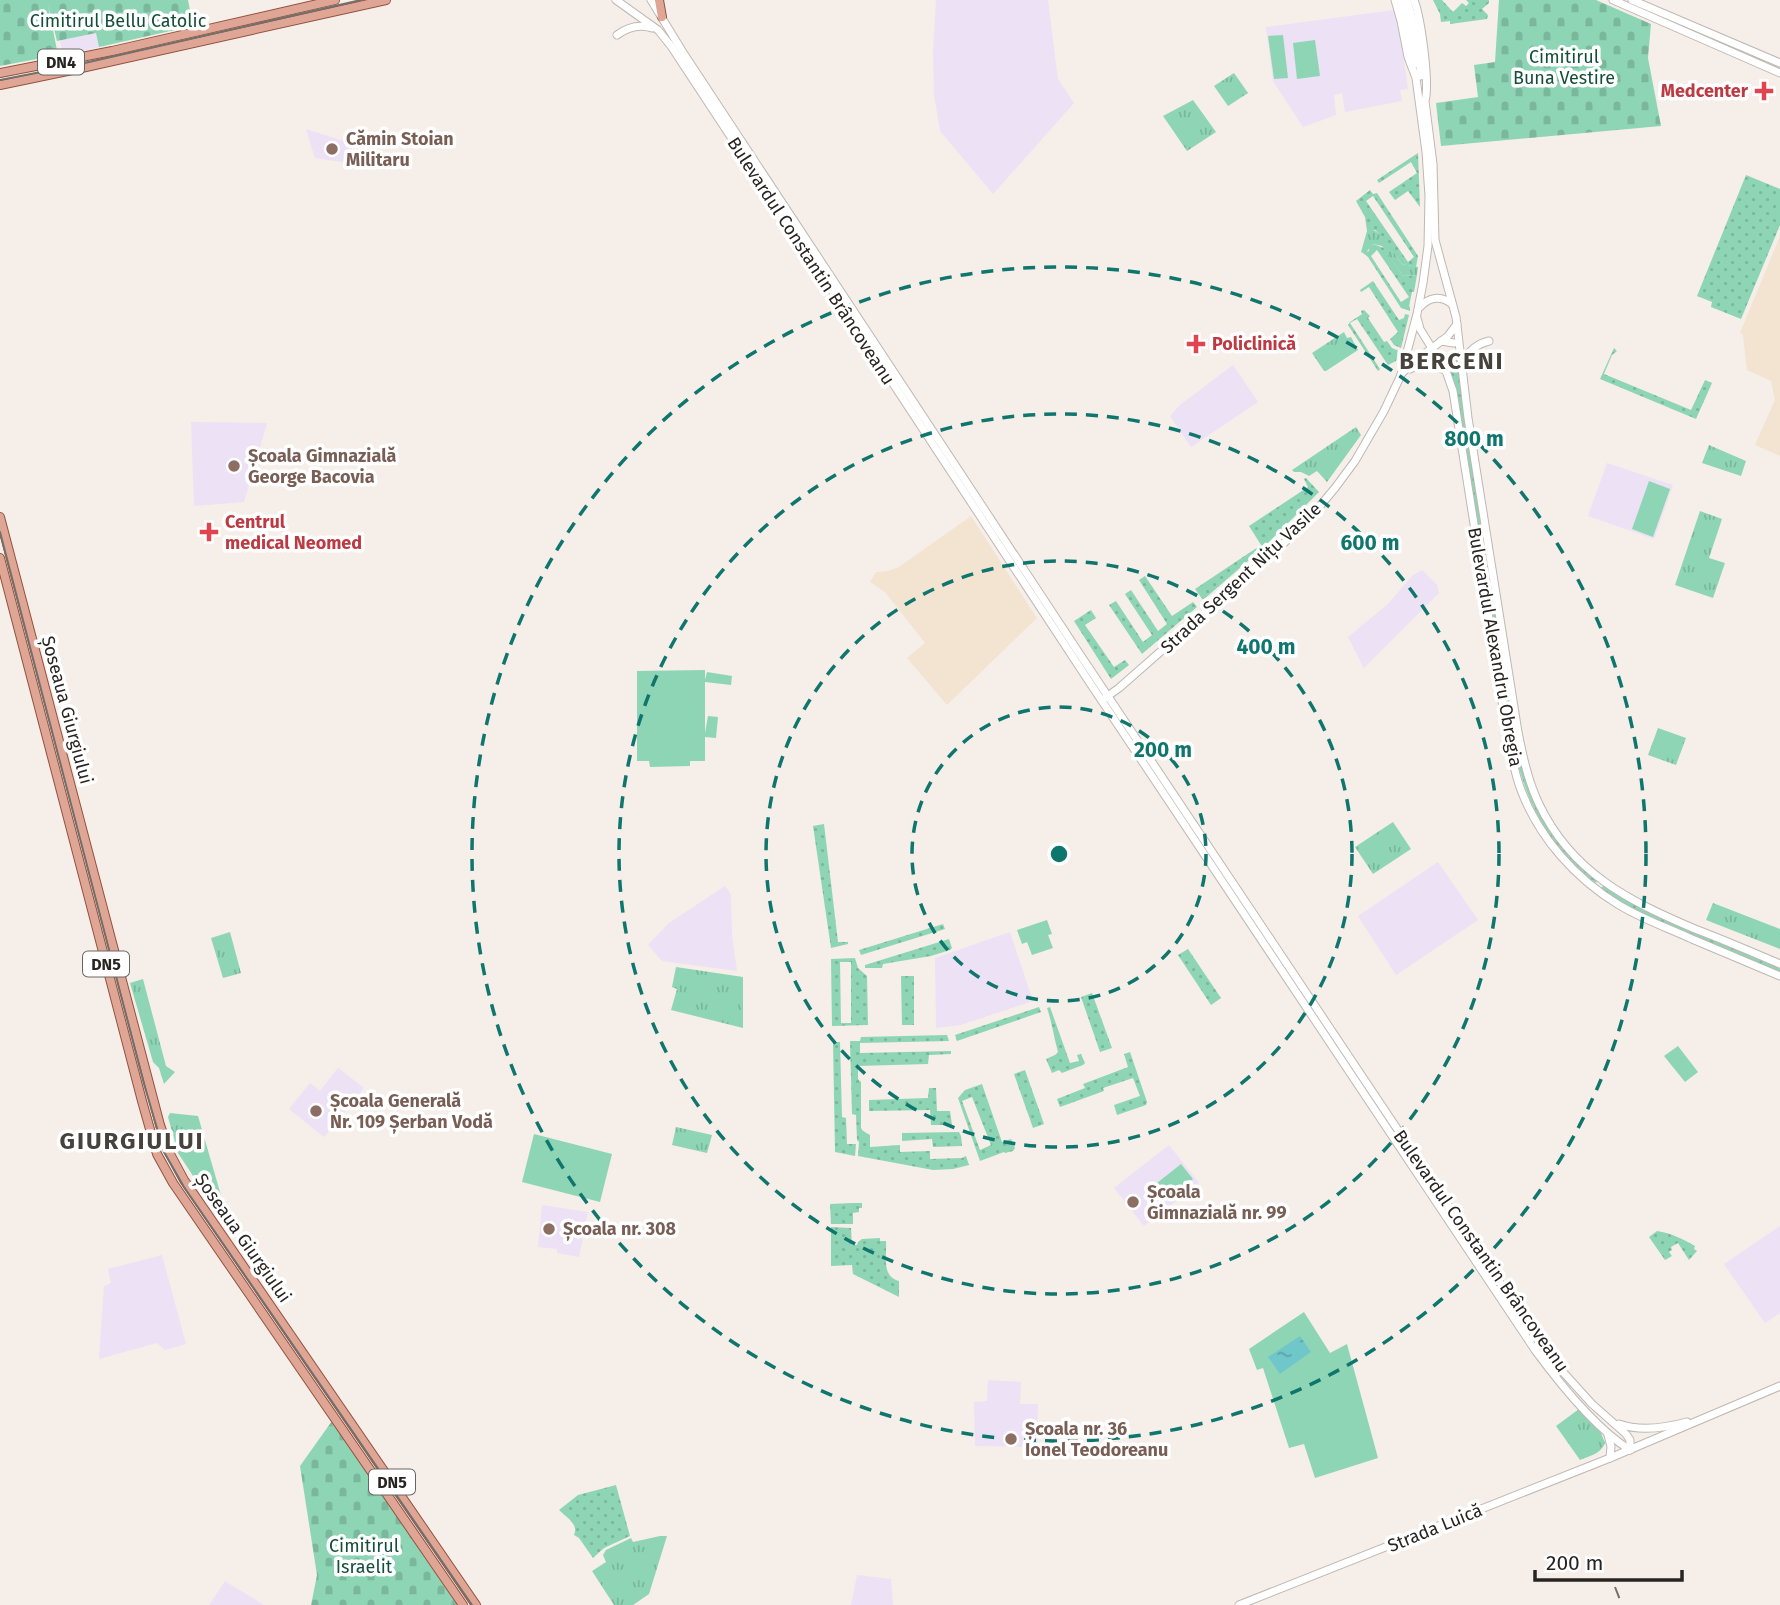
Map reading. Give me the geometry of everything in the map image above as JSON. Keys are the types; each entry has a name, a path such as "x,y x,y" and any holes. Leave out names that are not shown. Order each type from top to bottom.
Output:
{"main road":[{"name":"DN4","path":"0,73 104,53 335,0"},
{"name":"DN4","path":"0,85 386,0"},
{"name":"Bulevardul Constantin Brâncoveanu","path":"616,0 659,30 671,46 1515,1313 1544,1363 1601,1427 1630,1450 1631,1442 1628,1436 1604,1415 1515,1313"},
{"name":"Bulevardul Constantin Brâncoveanu","path":"651,0 996,533"},
{"path":"659,0 662,17"},
{"name":"Strada Sergent Nițu Vasile","path":"1105,698 1283,544 1315,512 1361,451 1401,375 1417,312 1427,254 1429,211 1427,160 1416,78 1408,57 1395,0"},
{"path":"1401,0 1410,33 1416,78"},
{"path":"1407,0 1415,28 1433,164 1436,244 1453,304 1457,343 1431,340 1424,335"},
{"path":"1613,0 1753,56 1780,63"},
{"path":"1632,0 1753,56 1780,73"},
{"path":"1415,2 1423,47 1427,92 1425,101"},
{"path":"617,35 635,26 659,30"},
{"path":"1417,312 1424,303 1433,298 1442,298 1453,304"},
{"name":"Strada Sergent Nițu Vasile","path":"1417,312 1418,325 1432,348"},
{"name":"Strada Sergent Nițu Vasile","path":"1401,375 1452,332 1457,324"},
{"path":"1462,364 1472,348 1489,341"},
{"name":"Strada Sergent Nițu Vasile","path":"1432,348 1457,343"},
{"name":"Bulevardul Alexandru Obregia","path":"1457,343 1523,760 1538,802 1562,841 1576,857 1628,898 1780,964"},
{"name":"Bulevardul Alexandru Obregia","path":"1432,348 1446,371 1453,391 1513,763 1528,807 1549,841 1569,864 1603,895 1653,922 1780,976"},
{"path":"1401,375 1425,363 1446,371"},
{"name":"Șoseaua Giurgiului","path":"0,517 160,1127 170,1154 184,1180 477,1605"},
{"name":"Șoseaua Giurgiului","path":"0,558 157,1154 186,1202 463,1605"},
{"path":"1485,592 1496,590"},
{"path":"1604,1415 1622,1425 1638,1429 1668,1426 1712,1416 1780,1386"},
{"name":"Strada Luică","path":"1239,1605 1712,1416"},
{"path":"1601,1427 1610,1440 1610,1458"}],"shaded area":[{"path":"936,0 1048,0 1058,79 1074,103 993,194 940,131 934,95"},
{"path":"1394,10 1408,89 1400,90 1402,101 1345,112 1342,93 1334,95 1336,115 1303,127 1273,81 1266,27"},
{"path":"96,33 99,47 63,55 60,40"},
{"name":"Cămin Stoian Militaru","path":"306,129 340,140 355,139 348,163 315,158"},
{"path":"1780,236 1780,456 1755,445 1775,400 1771,381 1747,370 1743,334 1740,333"},
{"path":"1233,365 1258,402 1191,447 1170,416 1180,405"},
{"path":"191,422 267,423 244,502 194,506"},
{"path":"1607,463 1673,485 1654,539 1588,516"},
{"path":"971,516 1037,618 947,705 907,658 925,643 885,592 870,582 876,572 899,567"},
{"path":"1422,570 1437,585 1439,593 1364,668 1348,637 1388,604 1413,575"},
{"path":"1438,862 1478,920 1396,975 1358,916"},
{"path":"725,886 731,895 732,936 737,971 662,961 648,945 669,923"},
{"path":"1010,932 1033,1001 961,1025 936,1028 935,958"},
{"name":"Școala Generală Nr. 109 Șerban Vodă","path":"338,1068 364,1088 324,1137 289,1109 310,1083 320,1091"},
{"name":"Școala Gimnazială nr. 99","path":"1169,1145 1199,1183 1144,1226 1114,1188"},
{"name":"Școala nr. 308","path":"542,1205 588,1212 579,1257 557,1253 557,1249 538,1247"},
{"path":"1780,1226 1780,1313 1765,1323 1724,1264"},
{"path":"162,1255 186,1344 165,1350 157,1343 99,1359 104,1286 111,1283 108,1269"},
{"name":"Școala nr. 36 Ionel Teodoreanu","path":"988,1380 1021,1382 1020,1404 1038,1404 1037,1447 975,1446 974,1402 987,1401"},
{"path":"857,1575 891,1579 893,1605 851,1605"},
{"path":"225,1581 264,1605 209,1605"}],"green space":[{"name":"Cimitirul Bellu Catolic","path":"0,0 188,0 193,26 99,47 96,33 57,41 48,5 58,55 0,66"},
{"path":"1433,0 1442,0 1453,12 1462,3 1466,6 1469,3 1466,0 1489,0 1482,9 1488,15 1487,19 1450,24 1450,21 1441,22"},
{"name":"Cimitirul Buna Vestire","path":"1499,0 1596,0 1651,24 1648,58 1661,126 1441,146 1436,103 1478,97 1474,65 1495,62"},
{"path":"1283,35 1288,78 1274,79 1268,36"},
{"path":"1315,40 1320,76 1297,79 1293,43"},
{"path":"1234,73 1248,93 1228,106 1214,86"},
{"path":"1193,100 1216,132 1187,151 1163,116"},
{"path":"1418,153 1420,207 1408,191 1395,200 1389,192 1417,173 1411,162 1379,183 1377,180"},
{"path":"1746,175 1780,189 1780,225 1741,319 1711,307 1712,302 1697,296"},
{"path":"1370,190 1373,194 1377,193 1418,256 1416,267 1402,264 1375,230 1367,231 1365,217 1356,201","holes":["1373,196 1414,257 1408,262 1366,201"]},
{"path":"1371,229 1385,240 1402,264 1418,267 1417,275 1403,276 1382,246 1373,244 1365,254 1361,252 1367,231"},
{"path":"1373,244 1384,248 1403,276 1417,275 1410,311 1401,308 1363,253 1369,251","holes":["1377,250 1409,297 1401,302 1371,256"]},
{"path":"1373,281 1399,320 1404,318 1405,314 1409,315 1401,348 1394,345 1390,339 1398,332 1369,287 1361,292 1360,290"},
{"path":"1364,310 1384,342 1387,341 1392,348 1399,351 1396,361 1388,365 1357,319 1350,323 1380,369 1378,371 1348,325 1350,322 1362,314 1361,311"},
{"path":"1344,332 1347,338 1351,337 1358,350 1324,371 1312,353"},
{"path":"1614,348 1617,351 1612,355 1604,374 1691,410 1705,380 1712,383 1696,419 1600,379"},
{"path":"1456,351 1491,581 1487,584 1456,389 1442,355"},
{"path":"1356,427 1361,435 1327,482 1317,471 1309,476 1292,470"},
{"path":"1709,445 1746,461 1741,476 1702,463"},
{"path":"1304,479 1319,492 1263,548 1203,600 1195,589 1261,545 1249,526 1308,487"},
{"path":"1649,481 1670,489 1653,537 1632,529"},
{"path":"1700,511 1722,519 1709,558 1725,563 1713,598 1675,585"},
{"path":"1145,576 1172,616 1193,602 1197,607 1142,654 1109,605 1116,601 1143,642 1152,635 1125,594 1131,590 1158,631 1167,624 1139,580"},
{"path":"1493,602 1515,735 1535,802 1597,880 1596,883 1573,864 1548,833 1537,815 1522,777 1507,716 1490,604"},
{"path":"1091,610 1096,618 1085,625 1114,667 1125,660 1129,665 1111,679 1074,621"},
{"path":"705,670 705,680 707,672 732,676 731,685 705,682 705,733 708,716 718,717 716,738 705,737 705,761 690,761 690,766 650,767 649,761 637,761 637,671"},
{"path":"1658,728 1686,738 1676,765 1648,755"},
{"path":"1393,822 1411,849 1373,874 1355,847"},
{"path":"824,824 838,942 848,942 831,948 813,826"},
{"path":"1604,885 1651,913 1780,967 1780,972 1649,917 1601,888"},
{"path":"1713,903 1780,929 1780,949 1706,920"},
{"path":"1047,920 1052,934 1048,935 1053,948 1032,955 1027,942 1022,944 1017,930"},
{"path":"943,924 945,929 861,955 859,950"},
{"path":"230,932 241,973 223,978 211,938"},
{"path":"949,939 952,948 950,950 883,964 882,968 865,968 865,965"},
{"path":"1188,949 1221,998 1211,1005 1178,955"},
{"path":"855,958 858,968 867,976 868,1025 832,1026 831,959","holes":["840,962 851,962 851,1023 841,1023"]},
{"path":"676,967 743,977 743,1028 671,1010 677,989 672,987"},
{"path":"901,976 914,976 914,1025 902,1025"},
{"path":"143,979 166,1066 175,1072 164,1084 159,1068 153,1062 130,983"},
{"path":"1092,993 1112,1048 1100,1052 1081,997"},
{"path":"1039,1007 1041,1012 957,1041 955,1035"},
{"path":"1050,1007 1070,1063 1079,1061 1077,1055 1081,1054 1085,1063 1062,1073 1059,1070 1052,1073 1046,1059 1058,1052 1047,1008"},
{"path":"947,1035 949,1041 860,1043 860,1053 951,1051 951,1054 929,1055 928,1064 858,1066 858,1079 861,1082 861,1128 870,1135 870,1147 900,1145 900,1152 930,1151 930,1159 966,1156 969,1165 933,1170 858,1156 856,1115 852,1114 850,1041 860,1041 861,1037"},
{"path":"833,1042 840,1042 842,1117 846,1118 847,1144 856,1144 855,1156 835,1152"},
{"path":"1678,1046 1698,1072 1685,1082 1664,1056"},
{"path":"1130,1052 1146,1105 1117,1115 1114,1105 1140,1096 1133,1078 1060,1107 1057,1099 1085,1088 1083,1084 1128,1067 1124,1054"},
{"path":"1025,1070 1044,1124 1033,1128 1014,1074"},
{"path":"982,1084 1002,1142 1011,1139 1015,1148 1013,1151 980,1161 958,1098 965,1090","holes":["972,1097 991,1145 980,1150 962,1101"]},
{"path":"929,1088 936,1088 937,1111 950,1111 952,1125 931,1125 930,1110 869,1111 869,1100 928,1098"},
{"path":"170,1113 198,1116 229,1223 226,1226 178,1153 168,1117"},
{"path":"676,1127 712,1135 707,1153 672,1145"},
{"path":"959,1132 962,1146 933,1147 932,1139 902,1141 902,1133"},
{"path":"534,1134 612,1154 600,1202 522,1182"},
{"path":"1181,1164 1193,1179 1168,1198 1157,1183"},
{"path":"862,1203 859,1212 853,1213 853,1224 831,1224 830,1204"},
{"path":"831,1227 851,1228 852,1245 857,1245 862,1239 880,1238 880,1241 886,1241 887,1270 893,1279 899,1281 899,1297 853,1274 852,1265 831,1266"},
{"path":"1657,1231 1686,1241 1695,1246 1697,1251 1689,1260 1678,1243 1671,1247 1669,1252 1672,1256 1665,1260 1649,1237"},
{"path":"1304,1312 1330,1353 1347,1344 1378,1458 1315,1478 1304,1444 1289,1448 1263,1368 1257,1370 1249,1349"},
{"path":"1579,1409 1601,1433 1605,1443 1598,1452 1580,1460 1556,1426"},
{"name":"Cimitirul Israelit","path":"332,1421 457,1605 311,1605 317,1575 300,1466"},
{"path":"616,1485 630,1536 604,1548 593,1558 574,1535 573,1524 559,1510 578,1495"},
{"path":"667,1536 649,1594 633,1605 614,1605 592,1571 606,1562 603,1555 606,1550 631,1538 633,1542"}],"water":[{"path":"1300,1336 1311,1352 1280,1374 1268,1357"}],"tram line":[{"path":"0,80 361,0"},
{"path":"0,532 164,1152 184,1187 472,1605"}],"railway":[{"path":"1615,1587 1622,1605"}],"place":[{"name":"Medcenter","path":"1764,91"},
{"name":"Cămin Stoian Militaru","path":"332,149"},
{"name":"Policlinică","path":"1196,344"},
{"name":"Școala Gimnazială George Bacovia","path":"234,466"},
{"name":"Centrul medical Neomed","path":"209,532"},
{"name":"Școala Generală Nr. 109 Șerban Vodă","path":"316,1111"},
{"name":"Școala Gimnazială nr. 99","path":"1133,1202"},
{"name":"Școala nr. 308","path":"549,1229"},
{"name":"Școala nr. 36 Ionel Teodoreanu","path":"1011,1439"}],"district":[{"name":"BERCENI","path":"1452,361"},
{"name":"GIURGIULUI","path":"132,1141"}]}
